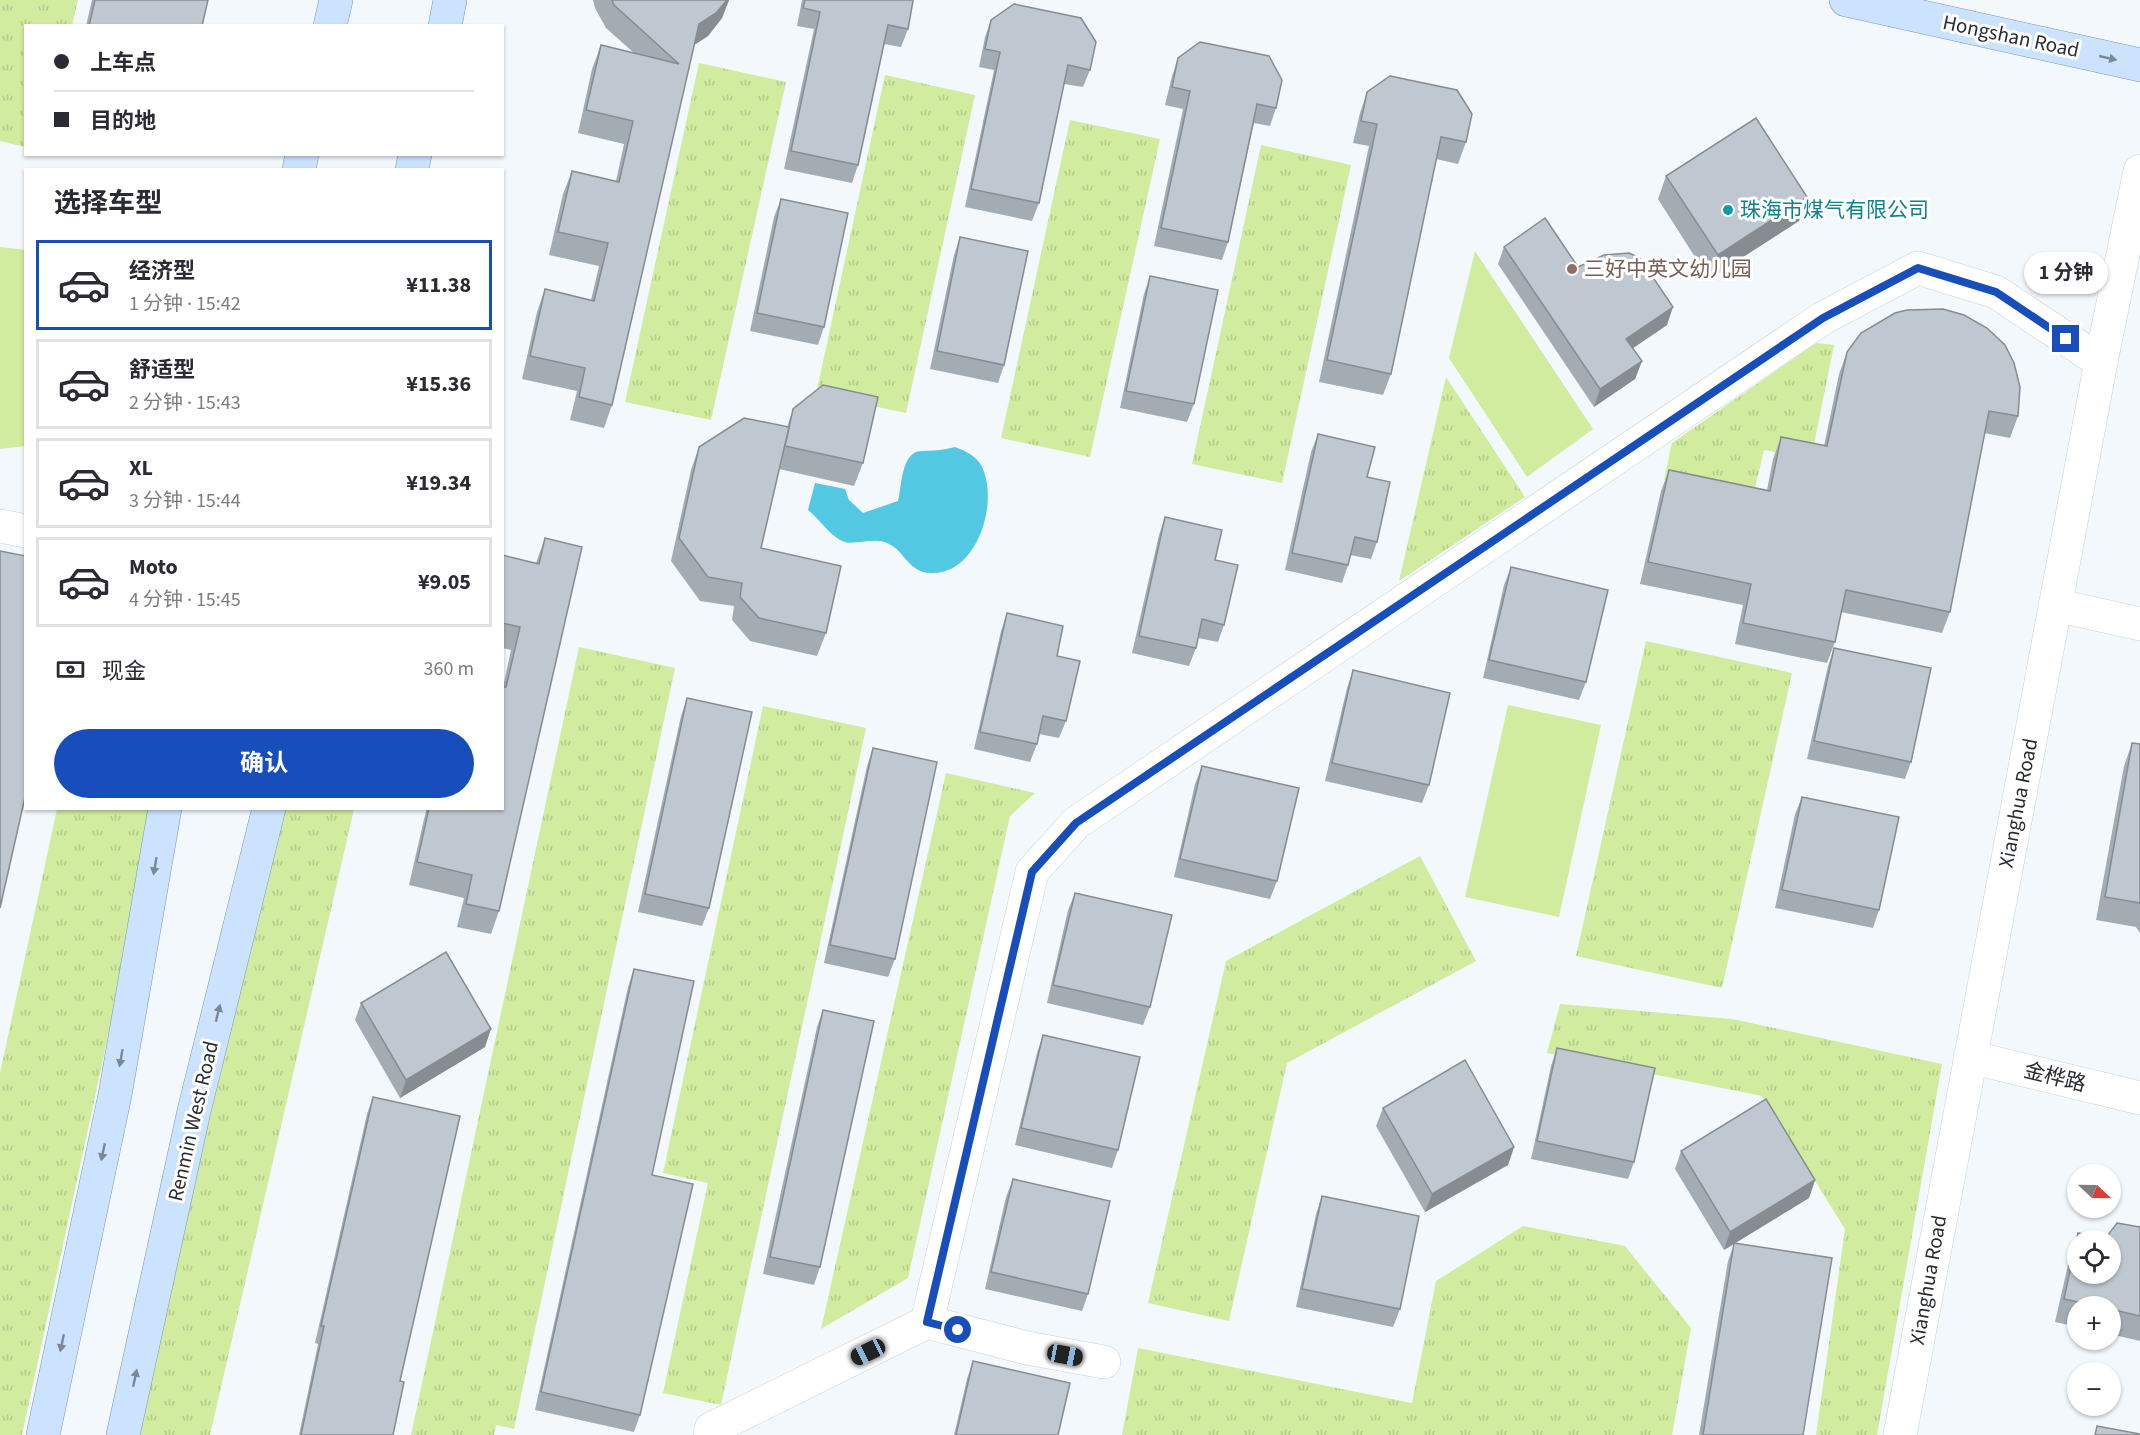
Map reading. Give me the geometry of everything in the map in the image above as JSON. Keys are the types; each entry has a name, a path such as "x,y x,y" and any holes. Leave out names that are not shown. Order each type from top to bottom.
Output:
{"main road":[{"path":"330,24 336,0"},
{"path":"445,24 450,0"},
{"name":"Hongshan Road","path":"1846,0 2140,65"},
{"path":"43,1435 115,1095 165,810"},
{"name":"Renmin West Road","path":"123,1435 194,1111 269,810"}],"street":[{"name":"Xianghua Road","path":"1900,1435 2101,362 2140,171"},
{"path":"927,1322 1032,872 1076,823 1823,318 1918,268 1996,292 2101,362"},
{"path":"0,526 24,531"},
{"path":"2055,605 2140,624"},
{"name":"金桦路","path":"1970,1057 2140,1098"},
{"path":"710,1435 711,1430 927,1322 1026,1348 1104,1362"}],"green space":[{"path":"0,0 78,0 72,24 24,24 24,147 0,141"},
{"path":"699,63 786,82 711,420 625,402"},
{"path":"885,75 975,95 906,413 816,394"},
{"path":"1070,120 1160,139 1090,457 1001,438"},
{"path":"1261,145 1351,165 1282,483 1192,464"},
{"path":"0,247 24,250 24,446 0,449"},
{"path":"1475,251 1593,429 1527,477 1449,358"},
{"path":"1816,343 1834,345 1811,459 1764,450 1753,496 1664,480 1672,443"},
{"path":"1446,377 1525,497 1399,581"},
{"path":"1646,641 1792,673 1722,988 1576,956"},
{"path":"579,647 675,668 514,1429 496,1425 494,1435 411,1435"},
{"path":"1508,705 1601,725 1559,917 1465,897"},
{"path":"763,706 866,728 721,1405 663,1393 708,1183 663,1173"},
{"path":"946,773 1035,793 1010,816 908,1278 821,1329"},
{"path":"57,810 157,810 22,1435 0,1435 0,1073"},
{"path":"278,810 354,810 210,1435 139,1435"},
{"path":"1420,856 1476,961 1287,1063 1229,1321 1148,1303 1226,961"},
{"path":"1560,1004 1732,1019 1942,1064 1877,1435 1816,1435 1845,1229 1762,1096 1547,1053"},
{"path":"1523,1226 1625,1246 1691,1328 1672,1435 1122,1435 1138,1348 1412,1403 1436,1281"}],"water":[{"path":"955,447 973,456 981,465 988,497 981,533 961,562 947,570 931,573 918,570 896,548 885,542 842,541 808,510 815,483 845,489 849,500 863,513 898,501 903,471 914,453"}],"building":[{"path":"95,0 208,0 202,24 89,24"},
{"path":"612,0 727,0 716,13 699,24 612,405 579,397 585,368 530,356 545,289 594,301 608,243 558,232 572,171 619,182 633,121 586,110 601,45 679,64 614,5"},
{"path":"805,0 913,0 908,29 888,25 858,165 791,151 820,12 803,8"},
{"path":"1014,4 1081,18 1096,42 1090,70 1068,65 1039,203 971,189 1000,52 985,49 991,20"},
{"path":"1200,42 1269,56 1282,80 1276,108 1257,104 1228,242 1161,228 1190,91 1172,87 1178,58"},
{"path":"1390,76 1457,90 1472,114 1466,142 1441,137 1391,374 1327,360 1377,124 1361,121 1367,92"},
{"name":"珠海市煤气有限公司","path":"1756,118 1807,197 1718,255 1666,176"},
{"path":"781,199 848,213 824,327 757,313"},
{"path":"1545,218 1578,267 1604,255 1629,253 1640,258 1673,307 1626,339 1642,361 1600,389 1504,247"},
{"path":"960,237 1028,251 1004,365 937,351"},
{"path":"1150,276 1218,290 1194,404 1126,391"},
{"path":"1943,309 1964,315 1987,328 2005,345 2014,363 2020,387 2018,416 1989,411 1950,612 1846,590 1835,642 1743,623 1751,584 1648,562 1669,470 1770,491 1781,437 1827,446 1847,352 1861,333 1895,313 1907,310"},
{"path":"823,385 878,397 863,463 785,446 793,409"},
{"path":"744,418 789,427 761,548 841,566 826,633 759,618 740,597 742,583 708,577 679,538 699,447"},
{"path":"1318,434 1375,447 1367,477 1390,482 1377,542 1355,537 1348,565 1292,553"},
{"path":"1165,517 1222,530 1215,560 1238,565 1224,625 1202,619 1196,648 1139,636"},
{"path":"545,538 582,547 499,911 466,904 472,875 417,862 429,810 504,810 504,687 506,687 520,627 504,623 504,555 539,564"},
{"path":"0,551 24,556 24,802 0,908"},
{"path":"1511,567 1608,590 1586,682 1489,660"},
{"path":"1007,613 1063,626 1057,656 1080,661 1066,721 1043,716 1037,744 980,732"},
{"path":"1834,648 1931,668 1911,762 1814,741"},
{"path":"1353,670 1450,693 1429,785 1332,763"},
{"path":"687,698 752,712 709,908 645,894"},
{"path":"2132,743 2140,744 2140,903 2105,897"},
{"path":"873,748 937,762 895,959 830,945"},
{"path":"1202,766 1299,788 1277,881 1180,859"},
{"path":"1802,797 1899,817 1879,910 1782,890"},
{"path":"1075,893 1172,915 1150,1007 1053,985"},
{"path":"446,952 491,1029 406,1080 361,1003"},
{"path":"634,969 694,981 652,1175 693,1184 640,1415 541,1392"},
{"path":"823,1010 874,1021 820,1267 770,1257"},
{"path":"1043,1035 1140,1057 1118,1150 1021,1128"},
{"path":"1557,1048 1655,1068 1634,1162 1537,1141"},
{"path":"1465,1060 1514,1147 1432,1194 1383,1108"},
{"path":"373,1097 460,1116 400,1381 404,1382 393,1435 301,1435 324,1326 321,1326"},
{"path":"1766,1099 1815,1180 1730,1232 1681,1151"},
{"path":"1013,1179 1110,1201 1088,1294 991,1272"},
{"path":"1322,1196 1419,1216 1400,1309 1302,1289"},
{"path":"2117,1223 2140,1227 2140,1316 2121,1312 2121,1296 2067,1296 2067,1300 2064,1299 2067,1284 2121,1284 2121,1230 2112,1230"},
{"path":"1734,1243 1832,1258 1803,1435 1703,1435"},
{"path":"973,1361 1070,1383 1058,1435 956,1435"},
{"path":"2097,1426 2140,1434 2140,1435 2095,1435"}],"place":[{"name":"珠海市煤气有限公司","path":"1728,210"},
{"name":"三好中英文幼儿园","path":"1572,269"}],"route":[{"path":"958,1330 927,1322 1032,872 1076,823 1823,318 1918,268 1996,292 2066,339"}]}
